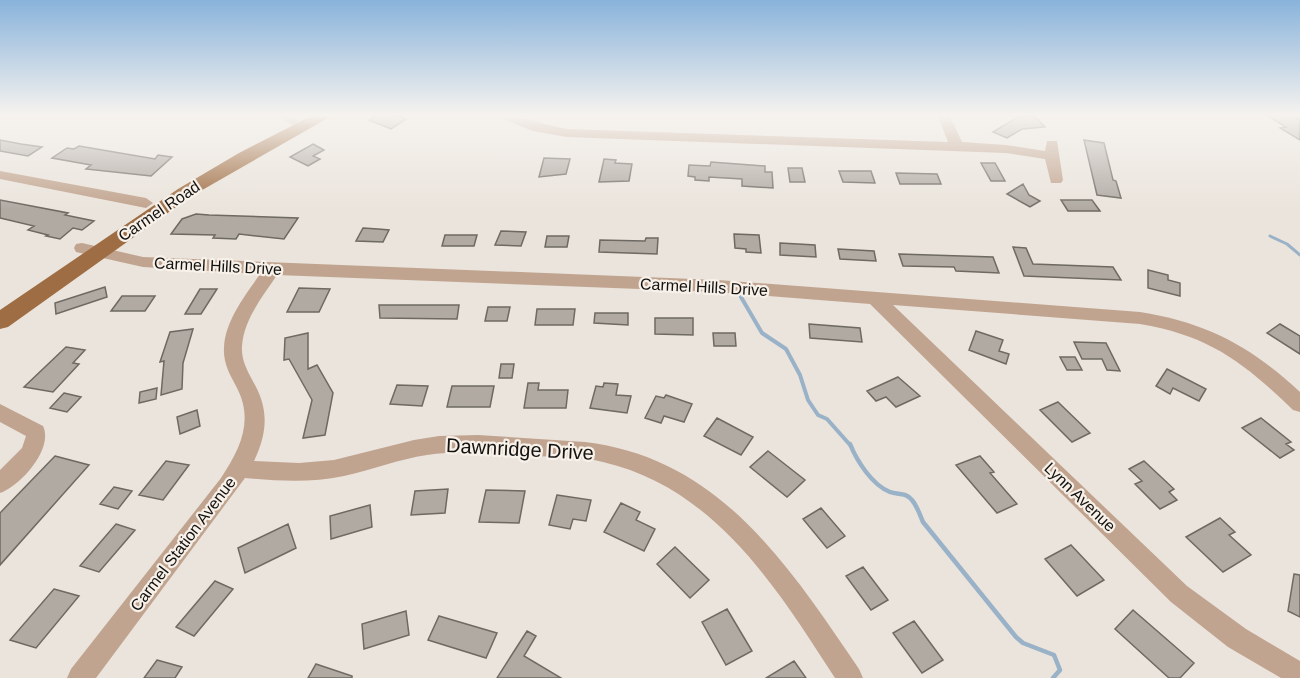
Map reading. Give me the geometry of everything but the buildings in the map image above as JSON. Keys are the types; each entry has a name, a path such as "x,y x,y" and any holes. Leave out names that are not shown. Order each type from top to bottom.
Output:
{"main road":[{"name":"Carmel Road","path":"0,321 146,203 241,146"},
{"name":"Carmel Road","path":"0,304 207,178 268,146"}],"street":[{"path":"945,146 1052,149 1056,180"},
{"path":"0,175 146,203"},
{"name":"Carmel Hills Drive","path":"90,250 143,262 718,286 1140,318 1181,325 1211,336 1248,357 1300,404"},
{"name":"Carmel Station Avenue","path":"80,678 239,469 255,432 255,411 251,397 235,367 234,339 243,315 272,269"},
{"name":"Lynn Avenue","path":"876,299 1179,594 1237,638 1300,675"},
{"path":"0,412 36,432 37,439 28,455 0,484"},
{"name":"Dawnridge Drive","path":"239,469 311,472 337,468 406,450 457,444 572,449 604,453 636,463 698,492 734,522 780,575 850,678"}],"waterway":[{"path":"1270,236 1287,244 1300,255"},
{"path":"741,297 762,333 786,349 800,375 808,400 818,415 827,419 851,446"},
{"path":"851,446 861,465 877,484 890,492 910,497 923,522 1016,637 1023,643 1054,655 1060,670 1053,678"}]}
